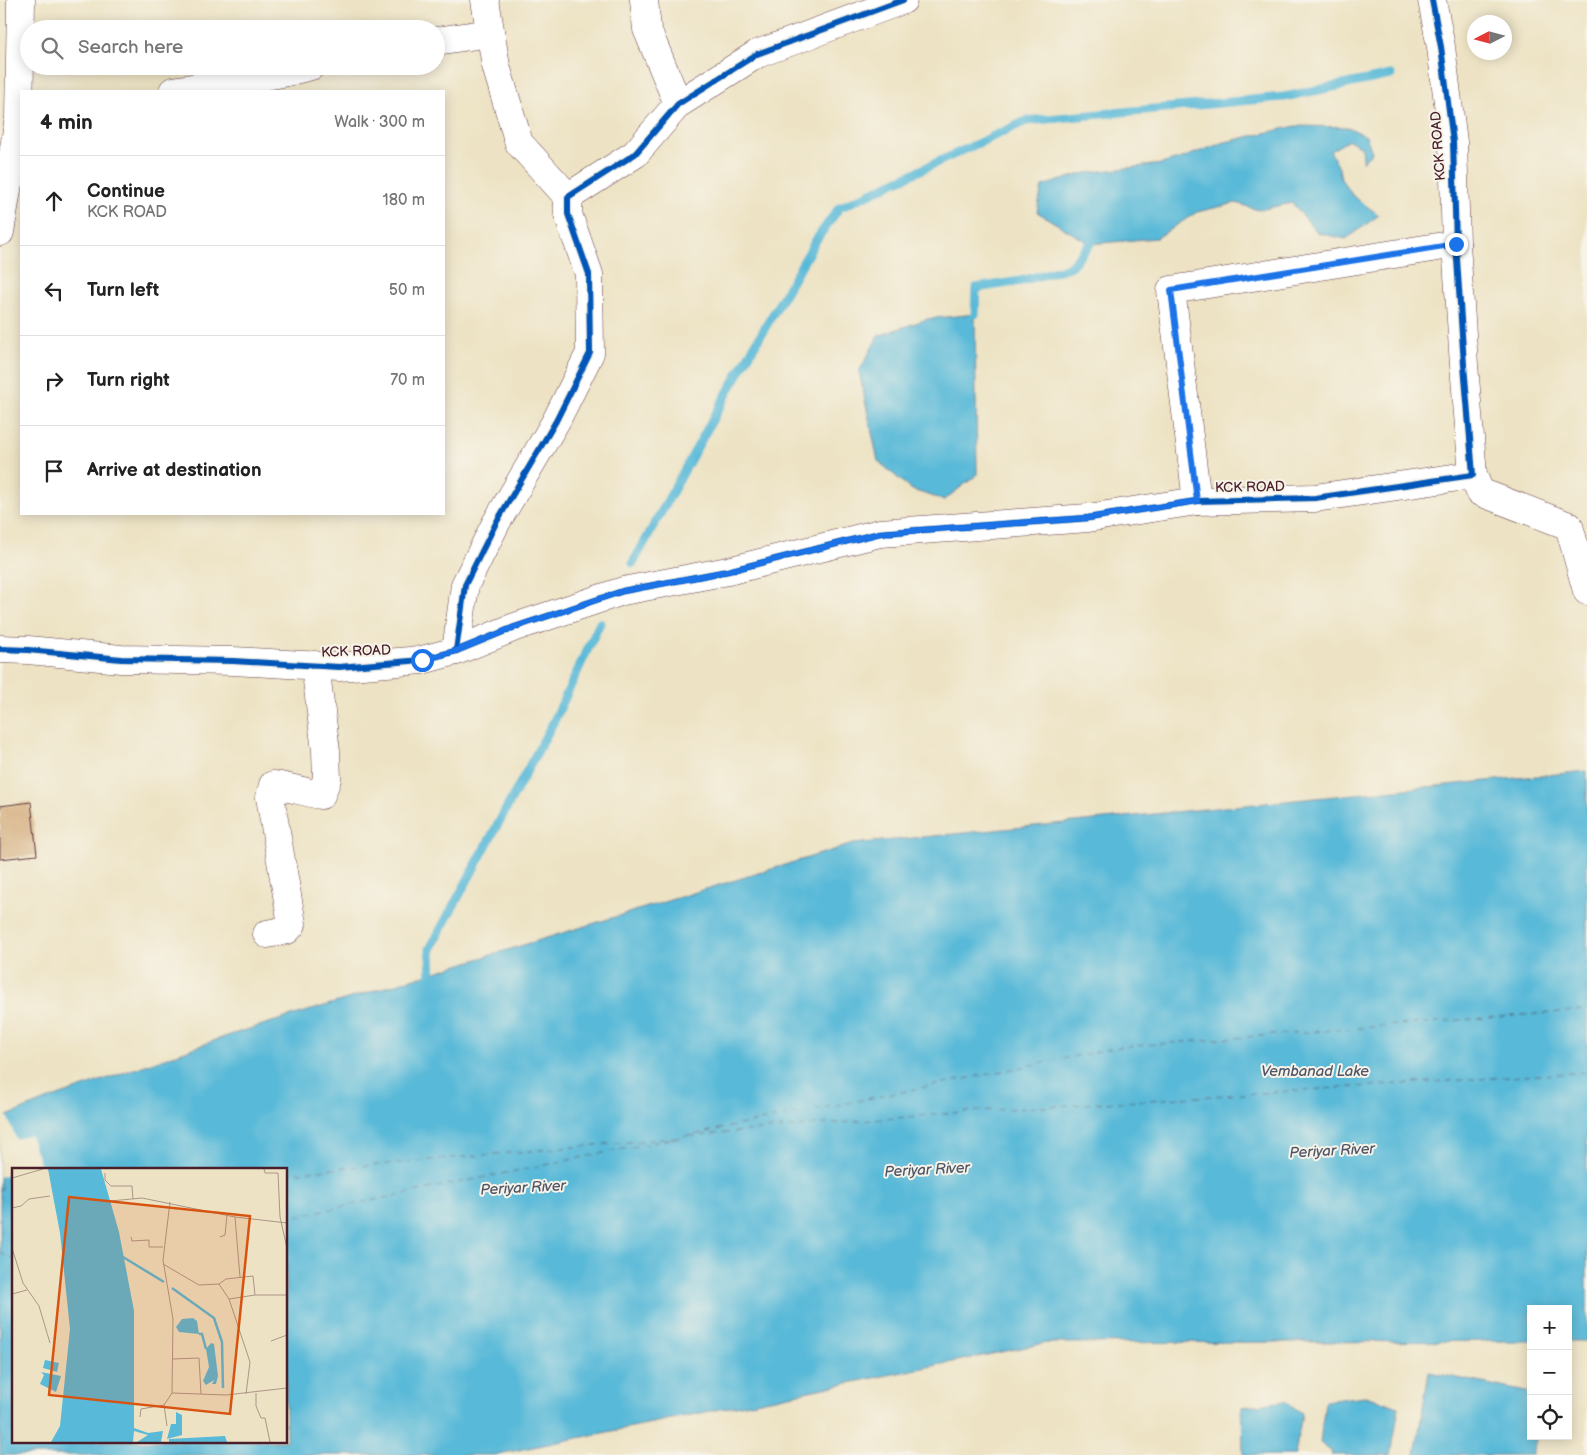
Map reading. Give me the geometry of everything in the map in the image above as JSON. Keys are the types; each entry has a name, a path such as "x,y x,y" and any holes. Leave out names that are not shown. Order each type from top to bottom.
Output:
{"street":[{"path":"21,0 21,20"},
{"path":"456,651 465,585 496,523 556,421 590,353 589,274 568,214 568,197 519,143 496,66 485,0"},
{"path":"644,0 647,30 678,104"},
{"path":"568,197 635,154 678,104 757,54 903,0"},
{"name":"KCK ROAD","path":"0,649 122,659 339,667 422,660 456,651 515,627 614,594 728,571 880,533 1088,518 1197,501 1314,498 1473,475 1456,244 1453,142 1441,47 1432,0"},
{"path":"445,40 490,33"},
{"path":"20,75 20,90"},
{"path":"179,90 261,75"},
{"path":"0,232 14,188 20,118"},
{"path":"1197,501 1171,290 1456,244"},
{"path":"1473,475 1480,492 1578,524 1587,591"},
{"path":"267,934 287,930 292,924 270,797 272,785 285,786 322,795 327,779 326,751 315,665"}],"water":[{"path":"1296,126 1348,127 1366,136 1372,152 1363,162 1362,147 1349,140 1330,151 1339,168 1341,179 1353,196 1379,215 1346,239 1318,233 1292,203 1258,210 1236,203 1197,212 1157,238 1090,244 1037,212 1042,186 1085,173 1161,164 1225,142"},
{"path":"975,314 977,475 944,500 912,490 878,461 859,372 878,336 927,319"},
{"name":"Vembanad Lake","path":"1587,771 1587,1341 1572,1341 1572,1305 1527,1305 1527,1341 1046,1343 494,1455 0,1455 0,1119 38,1103 233,1034 853,844"},
{"path":"1429,1372 1527,1392 1527,1440 1536,1440 1532,1455 1415,1455"},
{"path":"1365,1396 1399,1407 1391,1455 1331,1455 1332,1452 1320,1443 1325,1401"},
{"path":"1285,1401 1302,1413 1295,1455 1243,1455 1242,1407"}],"pier":[{"path":"6,1113 16,1139 30,1135 40,1163 27,1168 12,1168 12,1173 0,1177 0,1116"}],"building":[{"path":"31,802 37,855 0,859 0,806"}],"waterway":[{"path":"633,563 726,395 816,240 839,208 1026,121 1284,97 1391,75"},
{"path":"975,314 976,288 1021,281 1070,267 1090,244"},
{"path":"431,984 430,949 554,721 600,623"}],"ferry route":[{"path":"288,1218 1120,1047 1587,1010"},
{"path":"690,1136 963,1112 1587,1072"},
{"path":"288,1173 674,1138"},
{"path":"0,1191 9,1174 12,1175"},
{"path":"0,1253 12,1258"}],"cycle path":[{"path":"456,651 465,585 496,523 556,421 590,353 589,274 568,214 568,197 635,154 678,104 757,54 903,0"},
{"path":"0,649 121,659 233,661 339,667 422,660 456,651 515,627 623,591 728,571 880,533 1088,518 1197,501 1315,498 1473,475 1456,244 1453,142 1441,47 1432,0"}],"route":[{"path":"422,660 456,651 515,627 623,591 728,571 880,533 1088,518 1197,501 1171,290 1456,244"}],"water label":[{"name":"Periyar River","path":"1332,1151"},
{"name":"Periyar River","path":"927,1170"},
{"name":"Periyar River","path":"523,1188"}]}
